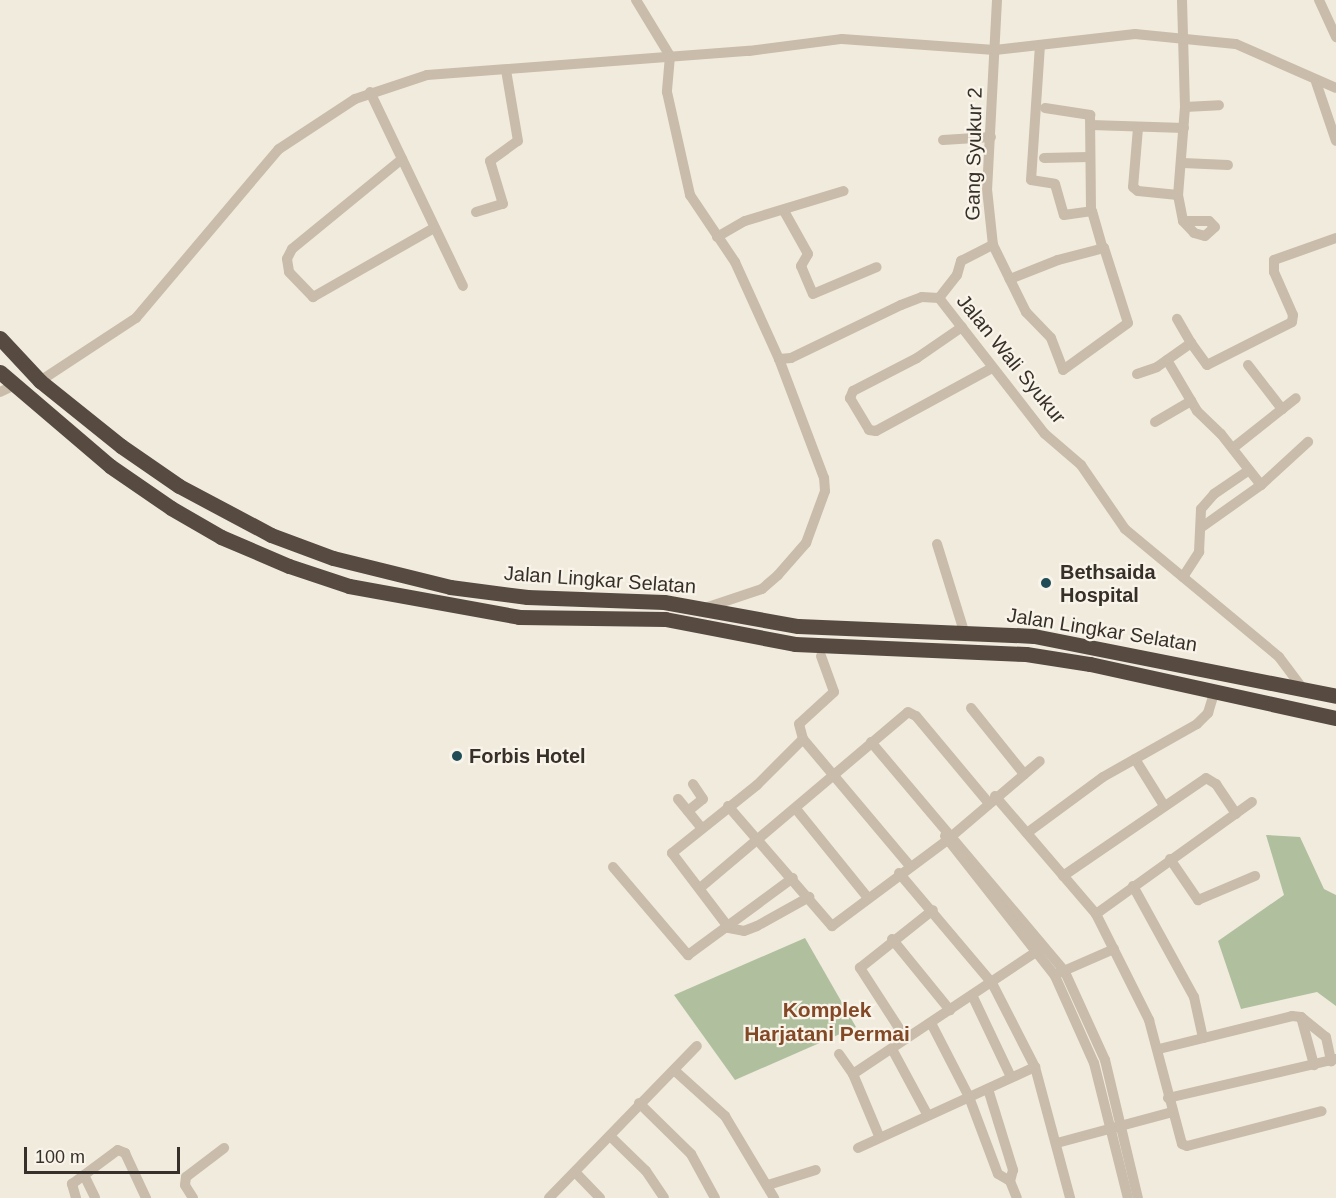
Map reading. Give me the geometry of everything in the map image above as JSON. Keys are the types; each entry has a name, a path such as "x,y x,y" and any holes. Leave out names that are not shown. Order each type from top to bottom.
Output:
{"highway":[{"name":"Jalan Lingkar Selatan","path":"0,338 40,381 121,446 179,486 271,535 333,558 450,587 527,597 664,602 709,615 798,626 922,632 964,631 1088,645 1336,696"},
{"name":"Jalan Lingkar Selatan","path":"0,372 7,389 110,466 171,508 221,537 289,566 400,598 519,617 665,619 709,615 748,636 795,644 922,647 1026,654 1215,690 1336,718"},
{"path":"922,632 922,647"}],"street":[{"path":"636,0 670,56 667,92 690,195 748,288 779,358 824,478 825,491 806,543 778,575 762,589 709,615"},
{"name":"Gang Syukur 2","path":"997,0 987,189 993,245 1028,315 1051,338 1063,370 1084,358 1128,323 1107,250 1102,248"},
{"path":"1182,0 1185,107 1183,163 1178,195 1183,221"},
{"path":"1319,0 1336,37"},
{"path":"40,381 136,318 279,148 370,92 426,75 861,38 995,50 1135,34 1184,41 1236,44 1253,50 1316,82 1336,88"},
{"path":"1010,279 1058,260 1102,248 1092,212 1064,215 1054,184 1033,181 1040,45"},
{"path":"476,212 503,204 490,160 518,141 506,70"},
{"path":"1316,82 1336,141"},
{"path":"370,92 463,286"},
{"path":"1185,107 1218,105"},
{"path":"1045,108 1086,111 1091,125 1090,208"},
{"path":"1091,125 1137,129 1184,129"},
{"path":"1137,129 1132,187 1138,191 1178,195"},
{"path":"944,140 991,137"},
{"path":"1044,158 1089,158"},
{"path":"402,159 292,249 287,259 289,272 314,297 435,228"},
{"path":"1183,163 1228,165"},
{"path":"717,237 745,221 844,191"},
{"path":"784,211 808,254 801,267 813,294 877,267"},
{"path":"1177,319 1207,365 1292,322 1293,315 1274,272 1274,260 1336,238"},
{"path":"939,298 957,275 961,261 993,245"},
{"name":"Jalan Wali Syukur","path":"779,358 791,358 922,297 939,298 1045,434 1081,465 1125,530 1279,657 1302,688"},
{"path":"962,327 917,358 853,391 850,398 869,430 876,431 992,368"},
{"path":"1137,374 1167,360 1191,343"},
{"path":"1167,360 1191,401 1233,448 1261,485"},
{"path":"1248,365 1282,409"},
{"path":"1233,448 1296,398"},
{"path":"1155,422 1191,401"},
{"path":"1202,527 1261,485 1308,442"},
{"path":"1183,577 1199,552 1202,527 1201,509 1206,500 1249,470"},
{"path":"937,544 964,631"},
{"path":"820,656 834,692 799,724 803,740 909,865"},
{"path":"1027,833 1103,777 1197,724 1208,714 1215,690"},
{"path":"971,708 1024,774"},
{"path":"700,888 796,809 832,773 910,712 1027,833 1096,914 1149,1020 1159,1049 1168,1098 1182,1144 1187,1146 1322,1111"},
{"path":"803,740 757,785 700,826 672,853 729,928 744,931 757,926 809,897"},
{"path":"871,742 1059,973 1106,1060 1128,1198"},
{"path":"1135,759 1163,804"},
{"path":"728,806 793,878 832,926 1040,761"},
{"path":"1063,876 1163,804 1209,778 1236,814"},
{"path":"688,811 703,799 693,784"},
{"path":"678,799 700,826"},
{"path":"1096,914 1252,802"},
{"path":"796,809 868,898"},
{"path":"1170,859 1198,900 1255,876"},
{"path":"613,867 688,955 729,928 793,878"},
{"path":"899,873 933,910 992,983 1035,1067 1057,1143 1069,1198"},
{"path":"1133,886 1194,997 1203,1038"},
{"path":"906,1039 860,968 892,939 933,910"},
{"path":"892,939 950,1010"},
{"path":"853,1074 1041,949"},
{"path":"1059,973 1114,949"},
{"path":"972,995 1011,1077"},
{"path":"1159,1049 1279,1017 1301,1017 1326,1037 1333,1060 1168,1098"},
{"path":"1301,1017 1314,1065"},
{"path":"931,1023 969,1096 998,1173 1010,1181 1017,1198"},
{"path":"549,1198 697,1046"},
{"path":"892,1049 927,1114"},
{"path":"839,1054 853,1074 879,1136"},
{"path":"858,1148 927,1114 1035,1067"},
{"path":"674,1070 725,1116 774,1198"},
{"path":"988,1089 1013,1170 1010,1181"},
{"path":"639,1103 691,1154 715,1198"},
{"path":"1057,1143 1115,1125 1173,1112"},
{"path":"1115,1125 1138,1198"},
{"path":"609,1136 646,1172 664,1198"},
{"path":"191,1198 186,1177 224,1148"},
{"path":"76,1198 71,1186 122,1151 146,1198"},
{"path":"768,1185 816,1170"},
{"path":"575,1172 600,1198"},
{"path":"84,1175 94,1198"}],"green space":[{"path":"1266,835 1300,837 1324,889 1336,895 1336,1006 1317,992 1241,1009 1218,941 1284,895"},
{"path":"805,938 856,1027 735,1080 674,995"}],"place":[{"name":"Bethsaida Hospital","path":"1046,583"},
{"name":"Forbis Hotel","path":"457,756"}],"district":[{"name":"Komplek Harjatani Permai","path":"827,1022"}]}
